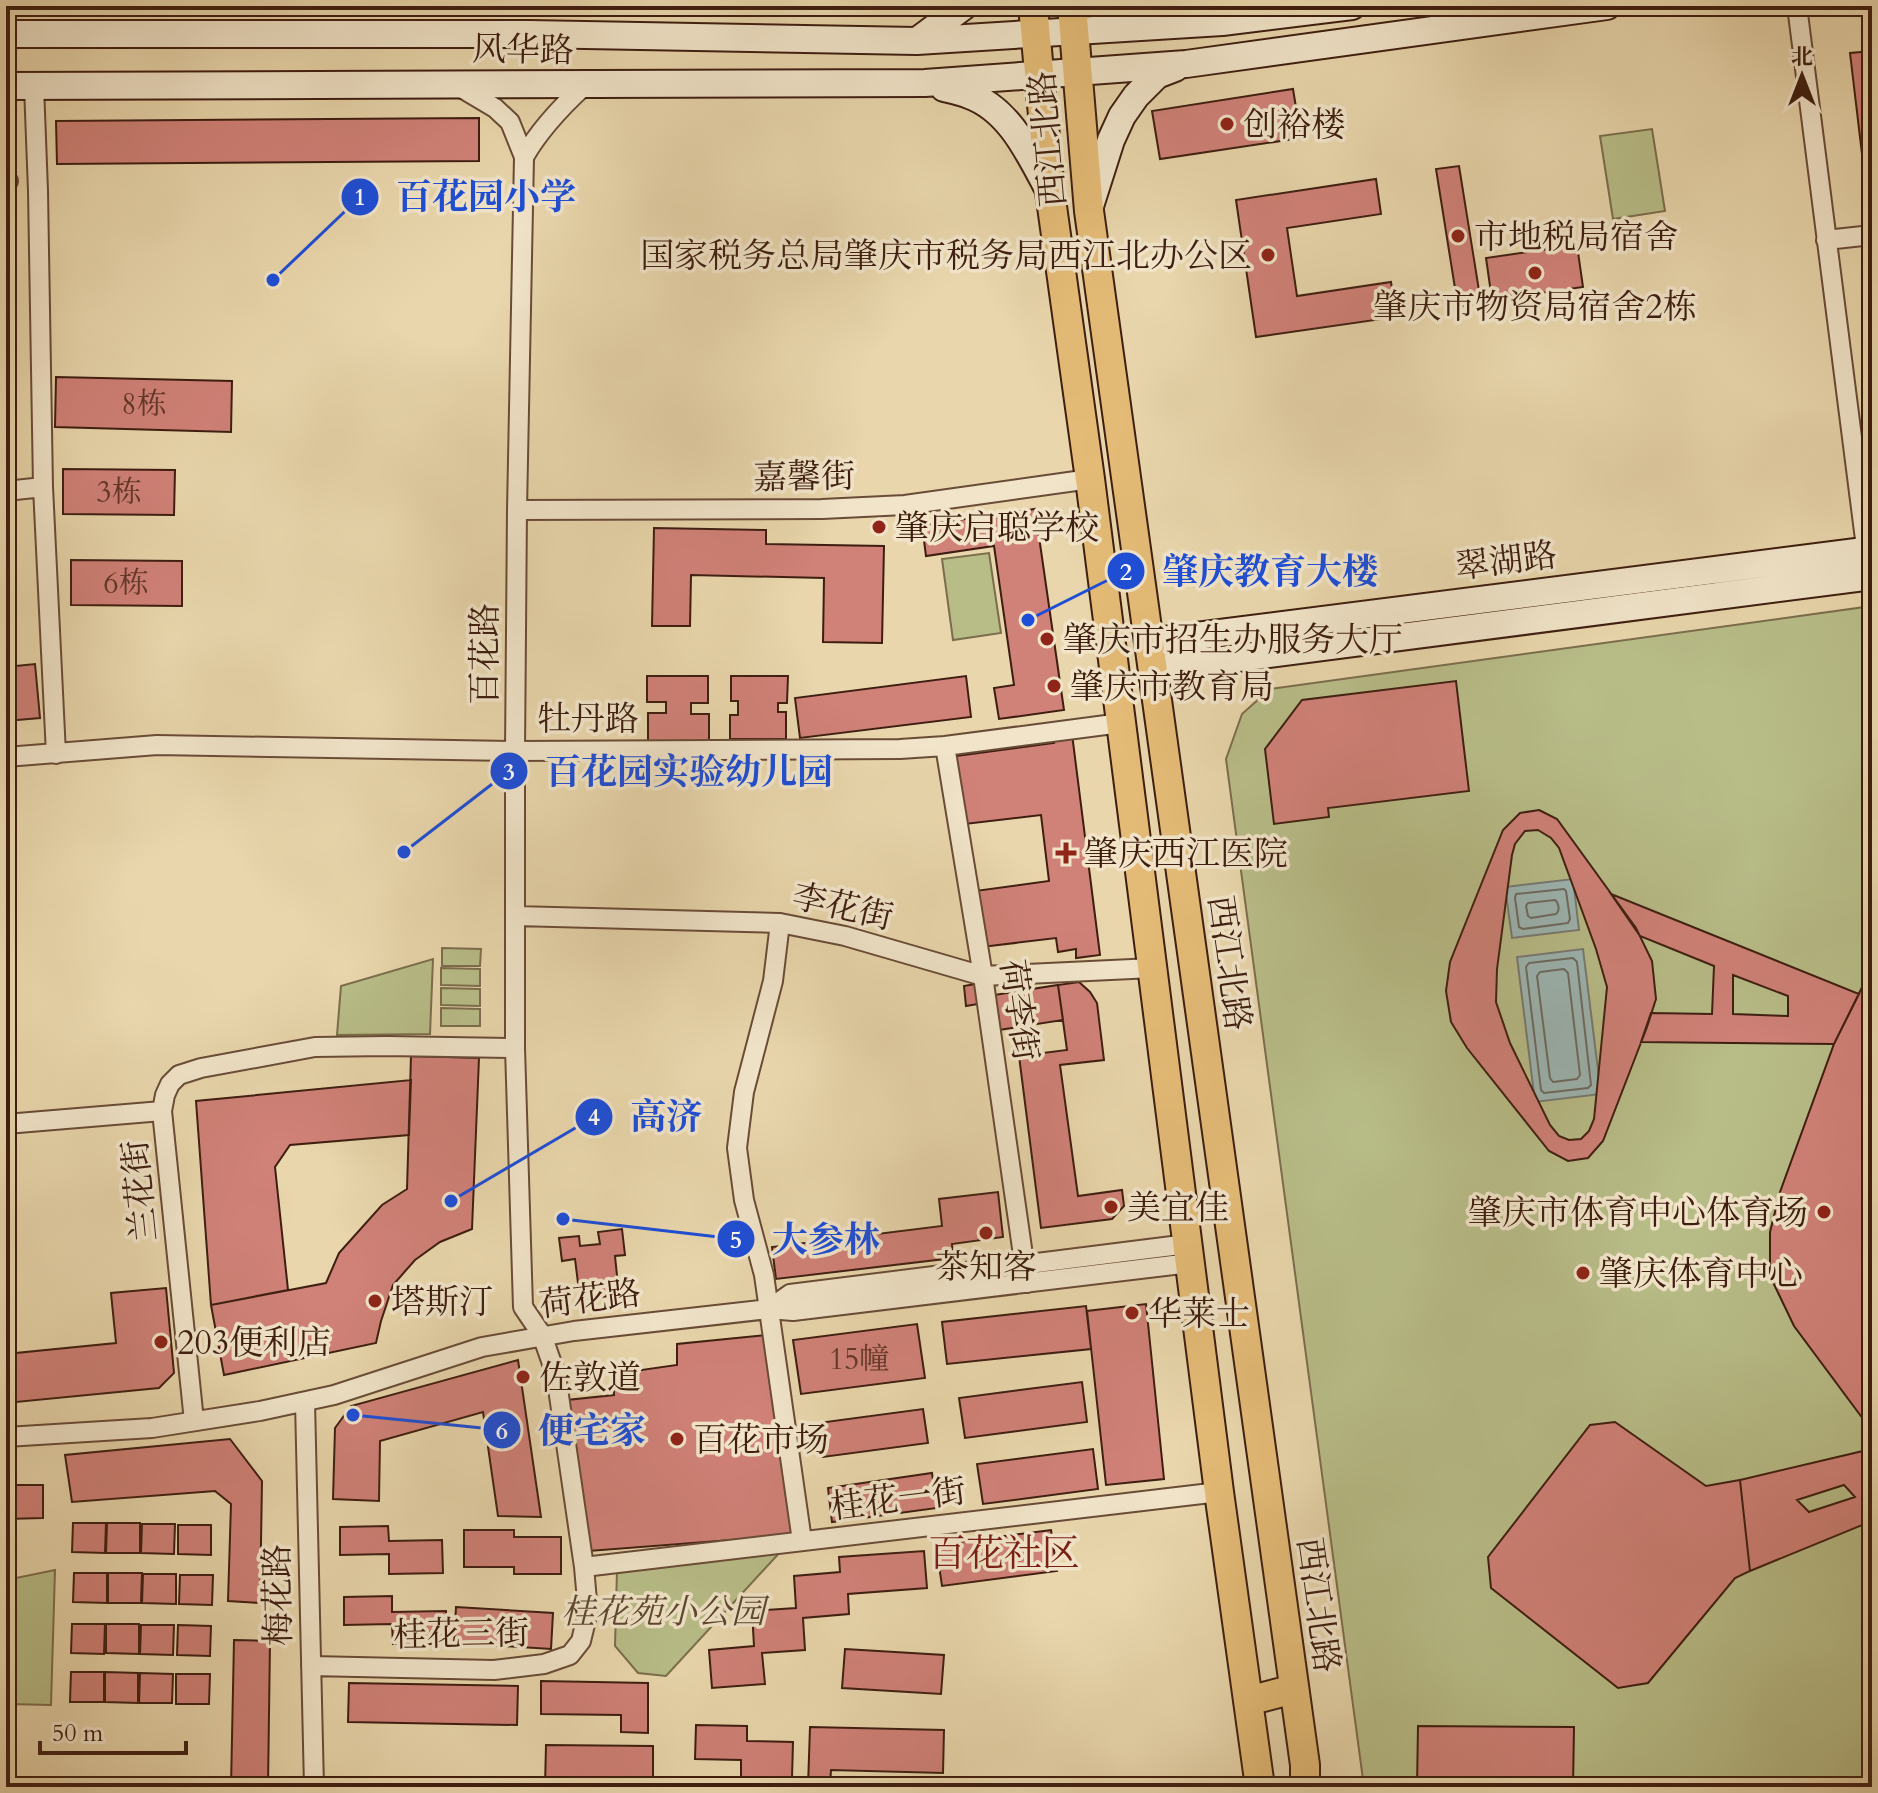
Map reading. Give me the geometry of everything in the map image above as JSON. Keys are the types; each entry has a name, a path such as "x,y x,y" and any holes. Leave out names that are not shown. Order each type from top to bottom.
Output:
{"main road":[{"path":"917,41 964,6"},
{"path":"1182,6 1222,22"},
{"name":"风华路","path":"6,34 530,34 917,41 1034,20 1222,22 1352,6"},
{"path":"1089,211 1111,140 1122,116 1157,75 1186,64 1607,6"},
{"name":"西江北路","path":"1073,19 1089,211 1308,1780"},
{"name":"西江北路","path":"1034,20 1050,192 1090,479 1256,1780"},
{"path":"815,85 816,40"},
{"name":"风华路","path":"6,86 925,83 1186,64"},
{"path":"925,83 972,95 998,112 1019,135 1050,192"},
{"path":"1059,257 1095,251"},
{"name":"翠湖路","path":"1151,655 1870,563"},
{"path":"1248,1701 1294,1689"}],"street":[{"path":"1797,6 1870,563"},
{"path":"456,84 495,108 510,122 524,157"},
{"path":"34,86 43,487 56,754"},
{"path":"524,157 536,136 562,105 584,86"},
{"name":"百花路","path":"524,157 517,510 515,1048 523,1307 542,1335"},
{"path":"1826,240 1872,235"},
{"name":"嘉馨街","path":"517,510 822,509 905,505 1090,479"},
{"path":"6,491 43,487"},
{"name":"牡丹路","path":"6,757 157,745 515,751 900,749 1121,723"},
{"name":"荷李街","path":"945,746 983,976 1026,1274"},
{"name":"李花街","path":"516,916 780,923 845,936 983,976 1153,968"},
{"path":"780,923 773,981 744,1092 737,1148 744,1200 764,1275 802,1541"},
{"path":"162,1111 170,1084 179,1075 201,1068 315,1047 515,1048"},
{"name":"兰花街","path":"6,1124 162,1111 194,1421"},
{"name":"荷花路","path":"6,1437 152,1428 260,1411 334,1395 482,1347 542,1335 769,1309 793,1311 1026,1274 1189,1253"},
{"name":"桂花三街","path":"311,1666 494,1670 544,1664 570,1655 581,1641 588,1612 584,1567 556,1375 542,1335"},
{"name":"梅花路","path":"305,1402 314,1787"},
{"name":"桂花一街","path":"584,1567 1219,1492"}],"green space":[{"path":"1652,129 1665,211 1613,219 1600,136"},
{"path":"989,553 1001,633 953,640 942,559"},
{"name":"肇庆体育中心","path":"1872,606 1872,1787 1364,1787 1226,759 1242,714 1270,689"},
{"path":"442,948 481,949 480,966 442,966"},
{"path":"433,959 430,1034 337,1035 341,986"},
{"path":"441,968 480,969 480,986 441,985"},
{"path":"441,988 480,989 480,1006 441,1005"},
{"path":"441,1008 480,1009 480,1026 441,1026"},
{"name":"桂花苑小公园","path":"782,1550 666,1676 638,1673 615,1646 617,1570"},
{"path":"55,1570 51,1705 7,1704 6,1580"}],"water":[{"path":"1573,879 1579,930 1512,938 1505,887"},
{"path":"1583,949 1601,1094 1535,1102 1517,957"}],"building":[{"path":"1872,51 1872,213 1869,213 1850,53"},
{"name":"创裕楼","path":"1293,89 1301,138 1160,159 1152,111"},
{"path":"479,118 479,161 57,164 56,121"},
{"path":"6,122 14,122 14,159 6,159"},
{"name":"市地税局宿舍","path":"1459,166 1481,303 1458,307 1436,169"},
{"name":"国家税务总局肇庆市税务局西江北办公区","path":"1376,179 1381,214 1287,228 1297,296 1391,282 1396,317 1256,337 1236,200"},
{"name":"肇庆市物资局宿舍2栋","path":"1577,245 1583,287 1492,300 1486,258"},
{"path":"56,377 232,381 231,432 55,427"},
{"path":"63,469 175,470 174,515 63,514"},
{"path":"1035,509 1064,710 999,719 994,688 1014,685 994,546 926,556 922,525"},
{"path":"654,528 766,530 766,544 884,546 882,643 823,642 824,578 691,575 690,626 652,626"},
{"path":"71,560 182,561 182,606 71,605"},
{"path":"35,664 40,718 6,721 6,667"},
{"path":"647,676 708,676 708,703 691,703 691,714 709,714 709,742 648,742 648,713 666,713 666,702 647,702"},
{"path":"731,676 788,676 787,703 778,703 778,712 786,712 786,739 730,739 730,715 738,715 738,701 731,701"},
{"path":"966,676 971,717 800,738 795,698"},
{"path":"1456,681 1469,791 1328,808 1329,817 1274,824 1265,749 1302,700"},
{"name":"肇庆西江医院","path":"1072,734 1100,955 1076,958 1076,949 1058,952 1056,938 982,947 975,891 1049,881 1041,815 965,824 956,756 1054,743 1053,736"},
{"path":"1539,810 1557,819 1636,928 1652,961 1656,999 1647,1027 1603,1141 1588,1158 1568,1161 1549,1151 1467,1048 1451,1022 1446,991 1450,962 1503,830 1520,813","holes":["1538,830 1559,848 1607,987 1594,1119 1581,1139 1569,1140 1559,1136 1550,1125 1510,1043 1496,1002 1497,969 1515,844 1525,831"]},
{"path":"1611,894 1859,994 1834,1044 1641,1042 1651,1013 1712,1014 1714,966 1640,936","holes":["1733,975 1788,996 1788,1016 1733,1014"]},
{"name":"肇庆市体育中心体育场","path":"1872,967 1872,1431 1794,1326 1770,1276 1770,1232 1780,1192 1834,1044"},
{"path":"1079,982 1097,1003 1104,1060 1060,1065 1078,1196 1122,1190 1124,1206 1112,1219 1041,1228 1019,1056 1067,1050 1058,985"},
{"path":"975,984 978,1004 966,1006 964,986"},
{"path":"1058,985 1063,1020 999,1030 994,995"},
{"path":"411,1056 479,1058 472,1229 440,1242 415,1260 393,1285 376,1343 224,1375 211,1305 326,1283 339,1253 382,1205 407,1189"},
{"path":"411,1080 409,1135 290,1145 275,1167 288,1290 211,1305 196,1101"},
{"path":"998,1192 1003,1237 952,1244 953,1258 776,1279 772,1247 942,1226 939,1199"},
{"path":"622,1229 625,1255 615,1256 619,1295 580,1299 575,1259 562,1261 559,1238 579,1236 580,1246 600,1244 598,1232"},
{"path":"166,1288 174,1373 159,1388 6,1403 6,1354 116,1343 111,1293"},
{"path":"1146,1304 1164,1479 1106,1485 1087,1311"},
{"path":"1086,1306 1091,1349 947,1364 942,1322"},
{"path":"917,1324 925,1378 801,1394 793,1340"},
{"name":"百花市场","path":"767,1335 795,1535 589,1551 567,1400 614,1395 613,1374 677,1365 677,1344"},
{"path":"518,1360 541,1517 498,1516 483,1412 380,1441 379,1501 333,1499 335,1428 351,1406"},
{"path":"1082,1382 1087,1422 965,1438 959,1398"},
{"path":"923,1409 928,1443 823,1457 818,1423"},
{"path":"1615,1422 1706,1486 1740,1480 1750,1571 1735,1578 1648,1683 1618,1688 1491,1588 1488,1557 1590,1425"},
{"path":"230,1439 262,1481 260,1603 228,1601 231,1504 215,1491 72,1502 65,1455"},
{"path":"1872,1445 1872,1521 1750,1571 1740,1480 1867,1450","holes":["1844,1485 1855,1497 1809,1512 1797,1500"]},
{"path":"1093,1449 1098,1489 983,1504 977,1464"},
{"path":"932,1473 937,1508 832,1522 828,1488"},
{"path":"6,1485 43,1485 43,1518 6,1519"},
{"path":"73,1523 106,1523 105,1553 72,1552"},
{"path":"107,1523 140,1523 140,1553 106,1553"},
{"path":"142,1524 175,1524 174,1554 141,1553"},
{"path":"178,1525 211,1525 211,1555 178,1554"},
{"path":"388,1526 389,1541 442,1540 443,1573 389,1574 389,1554 340,1555 340,1527"},
{"path":"464,1530 514,1530 514,1537 561,1537 561,1574 514,1574 514,1567 464,1567"},
{"path":"1051,1530 1057,1571 942,1586 936,1545"},
{"path":"924,1551 927,1588 848,1594 849,1614 803,1618 805,1650 762,1653 765,1684 712,1688 709,1650 754,1646 752,1611 796,1608 794,1576 840,1572 839,1557"},
{"path":"74,1573 107,1573 107,1603 73,1602"},
{"path":"108,1573 142,1573 141,1603 108,1603"},
{"path":"143,1574 176,1574 176,1604 142,1603"},
{"path":"180,1575 213,1575 212,1605 179,1604"},
{"path":"392,1596 392,1612 446,1611 447,1644 393,1644 392,1624 344,1625 344,1597"},
{"path":"456,1607 553,1613 551,1649 454,1643"},
{"path":"72,1624 105,1624 104,1654 71,1653"},
{"path":"106,1624 139,1624 139,1654 106,1653"},
{"path":"141,1625 174,1625 173,1655 140,1654"},
{"path":"178,1625 211,1626 210,1656 177,1655"},
{"path":"234,1640 270,1641 268,1787 231,1787"},
{"path":"845,1649 944,1655 941,1694 842,1688"},
{"path":"71,1672 104,1672 104,1702 70,1702"},
{"path":"105,1672 138,1673 138,1703 105,1702"},
{"path":"140,1673 173,1674 172,1703 139,1703"},
{"path":"176,1674 210,1674 209,1704 176,1704"},
{"path":"541,1681 648,1683 648,1733 621,1732 621,1715 541,1714"},
{"path":"349,1683 518,1686 517,1725 348,1722"},
{"path":"696,1725 747,1726 747,1741 793,1742 792,1778 741,1777 741,1760 695,1759"},
{"path":"1418,1726 1574,1727 1573,1787 1417,1787"},
{"path":"810,1727 944,1730 943,1773 831,1770 830,1787 808,1787"},
{"path":"546,1745 653,1746 653,1787 545,1787"}],"place":[{"name":"创裕楼","path":"1227,124"},
{"name":"市地税局宿舍","path":"1458,236"},
{"name":"国家税务总局肇庆市税务局西江北办公区","path":"1268,255"},
{"name":"肇庆市物资局宿舍2栋","path":"1535,273"},
{"name":"百花园小学","path":"273,280"},
{"name":"肇庆启聪学校","path":"879,527"},
{"name":"肇庆教育大楼","path":"1028,620"},
{"name":"肇庆市招生办服务大厅","path":"1047,639"},
{"name":"肇庆市教育局","path":"1054,686"},
{"name":"百花园实验幼儿园","path":"404,852"},
{"name":"肇庆西江医院","path":"1066,853"},
{"name":"高济","path":"451,1201"},
{"name":"美宜佳","path":"1111,1207"},
{"name":"肇庆市体育中心体育场","path":"1824,1212"},
{"name":"大参林","path":"563,1219"},
{"name":"茶知客","path":"986,1233"},
{"name":"肇庆体育中心","path":"1583,1273"},
{"name":"塔斯汀","path":"375,1301"},
{"name":"华莱士","path":"1132,1313"},
{"name":"203便利店","path":"161,1342"},
{"name":"佐敦道","path":"523,1377"},
{"name":"便宅家","path":"353,1415"},
{"name":"百花市场","path":"677,1439"}],"district":[{"name":"百花社区","path":"1004,1553"}]}
